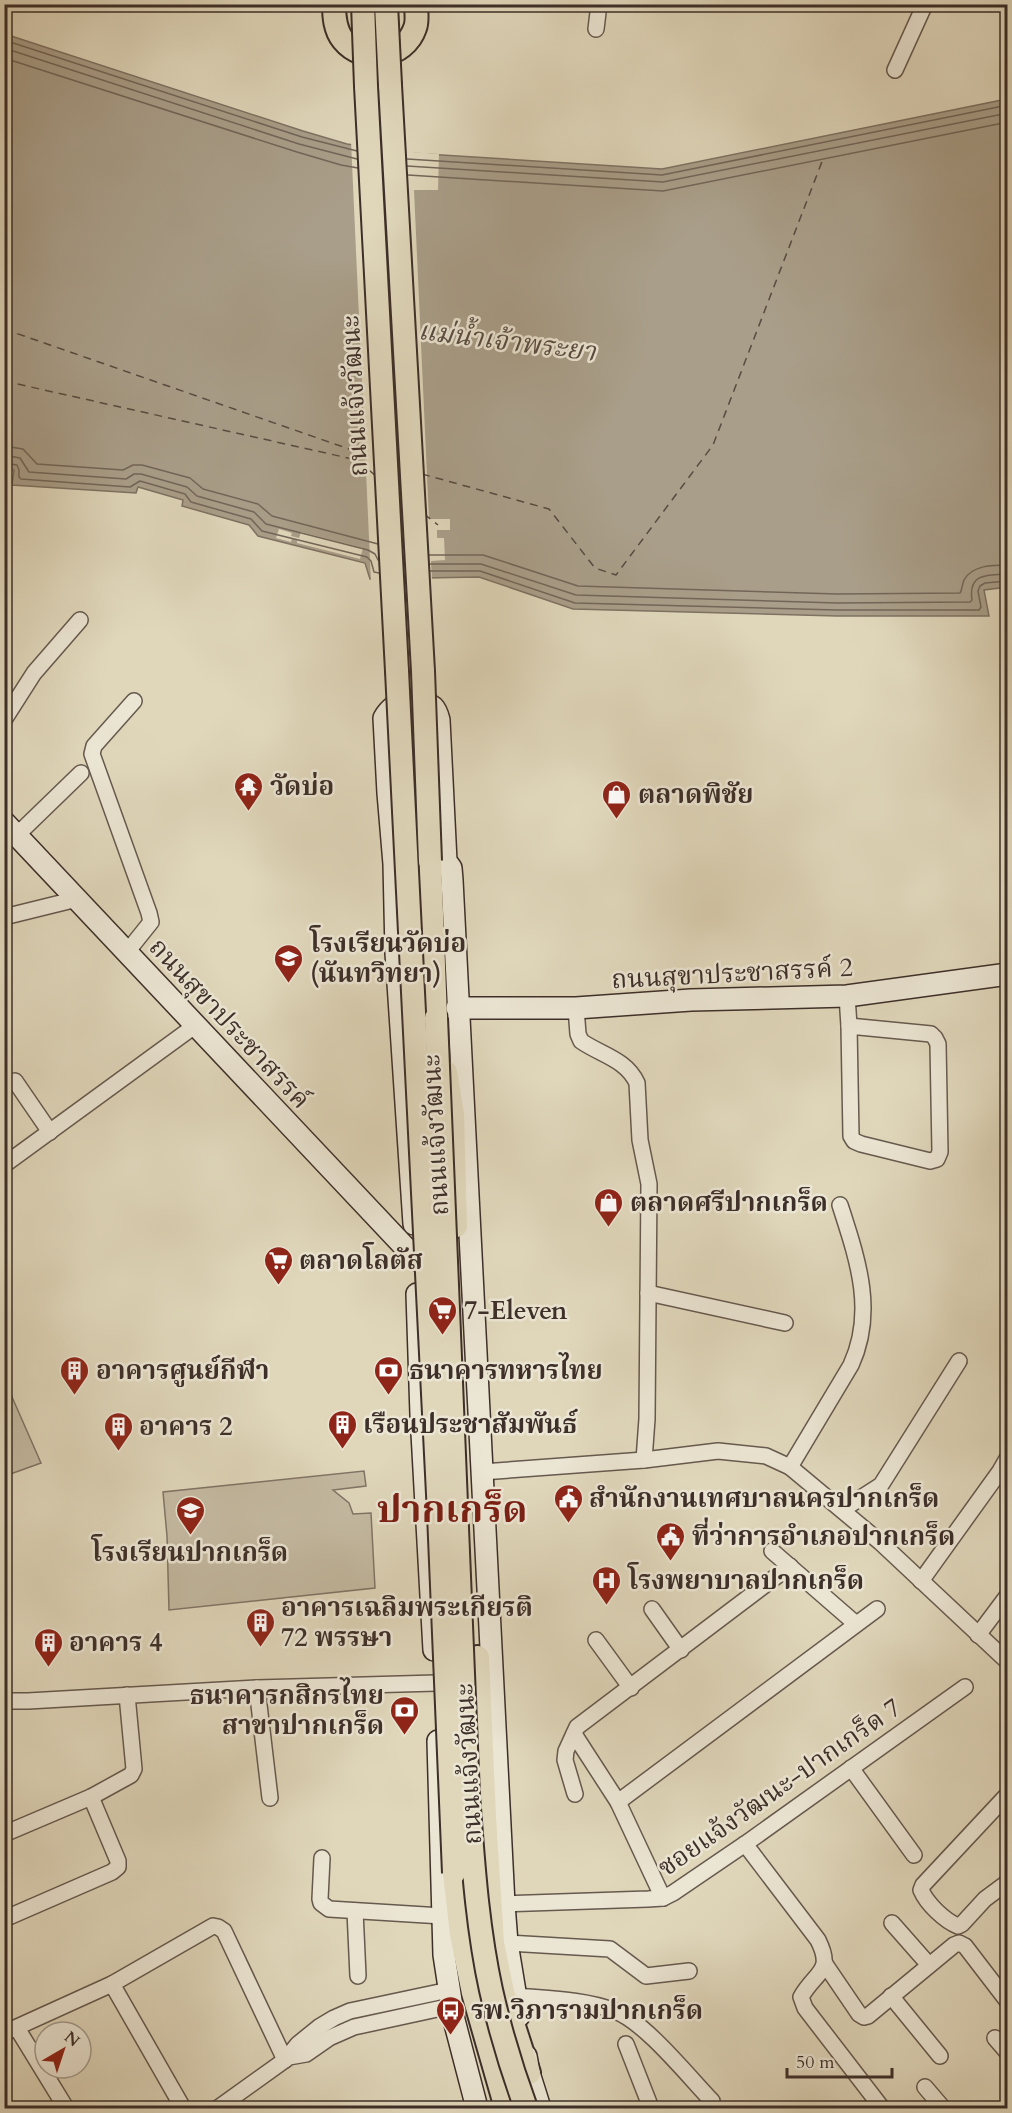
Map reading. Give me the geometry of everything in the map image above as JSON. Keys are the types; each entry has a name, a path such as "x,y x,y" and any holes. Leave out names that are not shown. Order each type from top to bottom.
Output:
{"main road":[{"path":"334,4 339,34 345,42 356,51 375,57 395,52 410,39 416,26 416,4"},
{"name":"ถนนแจ้งวัฒนะ","path":"363,4 415,1027 454,1873 461,1934 473,1993 506,2109"},
{"name":"ถนนแจ้งวัฒนะ","path":"386,4 423,671 468,1783 480,1923 491,1989 509,2061 526,2109"},
{"name":"ถนนแจ้งวัฒนะ","path":"477,2109 450,1998 444,1955 436,1683 421,1415 417,1260 396,953 394,864 384,718 390,709 404,701 419,700 434,708 439,720 446,861 451,868 452,880 507,1943 529,2073 540,2109"},
{"name":"ถนนสุขาประชาสรรค์","path":"11,828 417,1260"},
{"path":"394,864 412,858 436,858 446,861"},
{"name":"ถนนสุขาประชาสรรค์ 2","path":"457,1008 576,1008 691,1000 847,996 1008,974"},
{"path":"436,1018 453,1114 456,1226 493,1943 503,1992 529,2073"},
{"path":"417,1260 471,1263"},
{"path":"454,1873 452,1935 454,1971 472,2051 491,2109"}],"street":[{"path":"596,29 599,4"},
{"path":"895,70 925,4"},
{"path":"4,720 34,673 80,620"},
{"path":"127,952 151,922 92,754 94,746 134,701"},
{"path":"11,828 81,773"},
{"path":"4,917 77,899"},
{"path":"847,996 851,1136 854,1141 861,1144 930,1161 937,1159 940,1152 938,1044 935,1038 931,1034 849,1026"},
{"path":"576,1008 578,1034 581,1041 620,1062 633,1075 637,1083 640,1140 649,1184 647,1419 644,1460"},
{"path":"4,1165 196,1025"},
{"path":"15,1082 50,1132"},
{"path":"790,1467 851,1365 858,1349 864,1321 862,1276 840,1204"},
{"path":"648,1293 785,1323"},
{"path":"842,1510 881,1485 959,1361"},
{"path":"482,1472 644,1460 718,1451 766,1456 790,1467 880,1542 1008,1662"},
{"path":"921,1581 1000,1471 1008,1456"},
{"path":"772,1551 856,1624"},
{"path":"575,1794 565,1760 566,1751 577,1727 790,1566"},
{"path":"978,1635 1008,1595"},
{"path":"651,1609 681,1650"},
{"path":"618,1802 877,1609"},
{"path":"596,1640 631,1688"},
{"path":"4,1701 258,1688 436,1683"},
{"name":"ซอยแจ้งวัฒนะ-ปากเกร็ด 7","path":"504,1904 663,1898 745,1844 965,1687"},
{"path":"258,1688 270,1798"},
{"path":"4,1834 91,1797 131,1775 134,1769 127,1695"},
{"path":"574,1734 618,1802 663,1898"},
{"path":"851,1768 914,1856"},
{"path":"1008,1794 923,1885 921,1890 924,1897 950,1923 958,1926 985,1899 1008,1882"},
{"path":"4,1919 112,1872 118,1866 118,1861 91,1797"},
{"path":"745,1844 818,1940 826,1956 825,1964 801,1997 805,2008 882,2109"},
{"path":"322,1858 321,1903 329,1909 442,1916"},
{"path":"355,1911 358,1976"},
{"path":"891,1923 929,1965"},
{"path":"66,2109 11,2031 112,1984 213,1926 224,1931 287,2059"},
{"path":"507,1943 610,1949 646,1976 689,1971"},
{"path":"825,1964 859,2014 864,2017 959,1943 965,1946 1008,2001"},
{"path":"112,1984 183,2109"},
{"path":"515,1996 583,2002 616,2011 639,2025 712,2101"},
{"path":"891,1996 940,2056"},
{"path":"218,2109 287,2059 306,2054 329,2038 354,2027 450,1998"},
{"path":"996,2038 1008,2053"},
{"path":"626,2044 651,2109"},
{"path":"925,2087 943,2109"}],"shaded area":[{"path":"5,1381 41,1463 4,1476"},
{"path":"364,1471 366,1486 333,1490 349,1503 353,1514 371,1513 375,1588 169,1610 163,1492"}],"water":[{"name":"แม่น้ำเจ้าพระยา","path":"5,34 347,144 410,153 662,169 1007,99 1008,587 984,590 989,616 837,616 573,609 479,577 370,579 365,563 258,536 249,525 182,506 183,500 138,487 136,493 12,485 14,470 5,468"}],"pier":[{"path":"351,141 412,150 412,152 439,154 438,190 414,190 429,519 450,519 450,530 437,530 437,538 444,538 445,560 431,561 432,580 371,582"},
{"path":"279,529 299,538 301,532 363,548 360,559 297,543 297,540 292,538 291,542 276,538"}],"ferry route":[{"path":"422,474 549,509 595,568 616,575 713,445 823,159"},
{"path":"4,329 375,458"},
{"path":"4,381 357,460 376,476"},
{"path":"424,514 438,525"}],"place":[{"name":"วัดบ่อ","path":"249,812"},
{"name":"ตลาดพิชัย","path":"617,820"},
{"name":"โรงเรียนวัดบ่อ (นันทวิทยา)","path":"289,984"},
{"name":"ตลาดศรีปากเกร็ด","path":"609,1228"},
{"name":"ตลาดโลตัส","path":"278,1286"},
{"name":"7-Eleven","path":"443,1336"},
{"name":"อาคารศูนย์กีฬา","path":"75,1396"},
{"name":"ธนาคารทหารไทย","path":"388,1396"},
{"name":"เรือนประชาสัมพันธ์","path":"342,1450"},
{"name":"อาคาร 2","path":"118,1452"},
{"name":"สำนักงานเทศบาลนครปากเกร็ด","path":"568,1524"},
{"name":"โรงเรียนปากเกร็ด","path":"190,1536"},
{"name":"ที่ว่าการอำเภอปากเกร็ด","path":"671,1562"},
{"name":"โรงพยาบาลปากเกร็ด","path":"607,1606"},
{"name":"อาคารเฉลิมพระเกียรติ 72 พรรษา","path":"260,1648"},
{"name":"อาคาร 4","path":"48,1668"},
{"name":"ธนาคารกสิกรไทย สาขาปากเกร็ด","path":"405,1736"},
{"name":"รพ.วิภารามปากเกร็ด","path":"450,2036"}],"district":[{"name":"ปากเกร็ด","path":"452,1509"}]}
